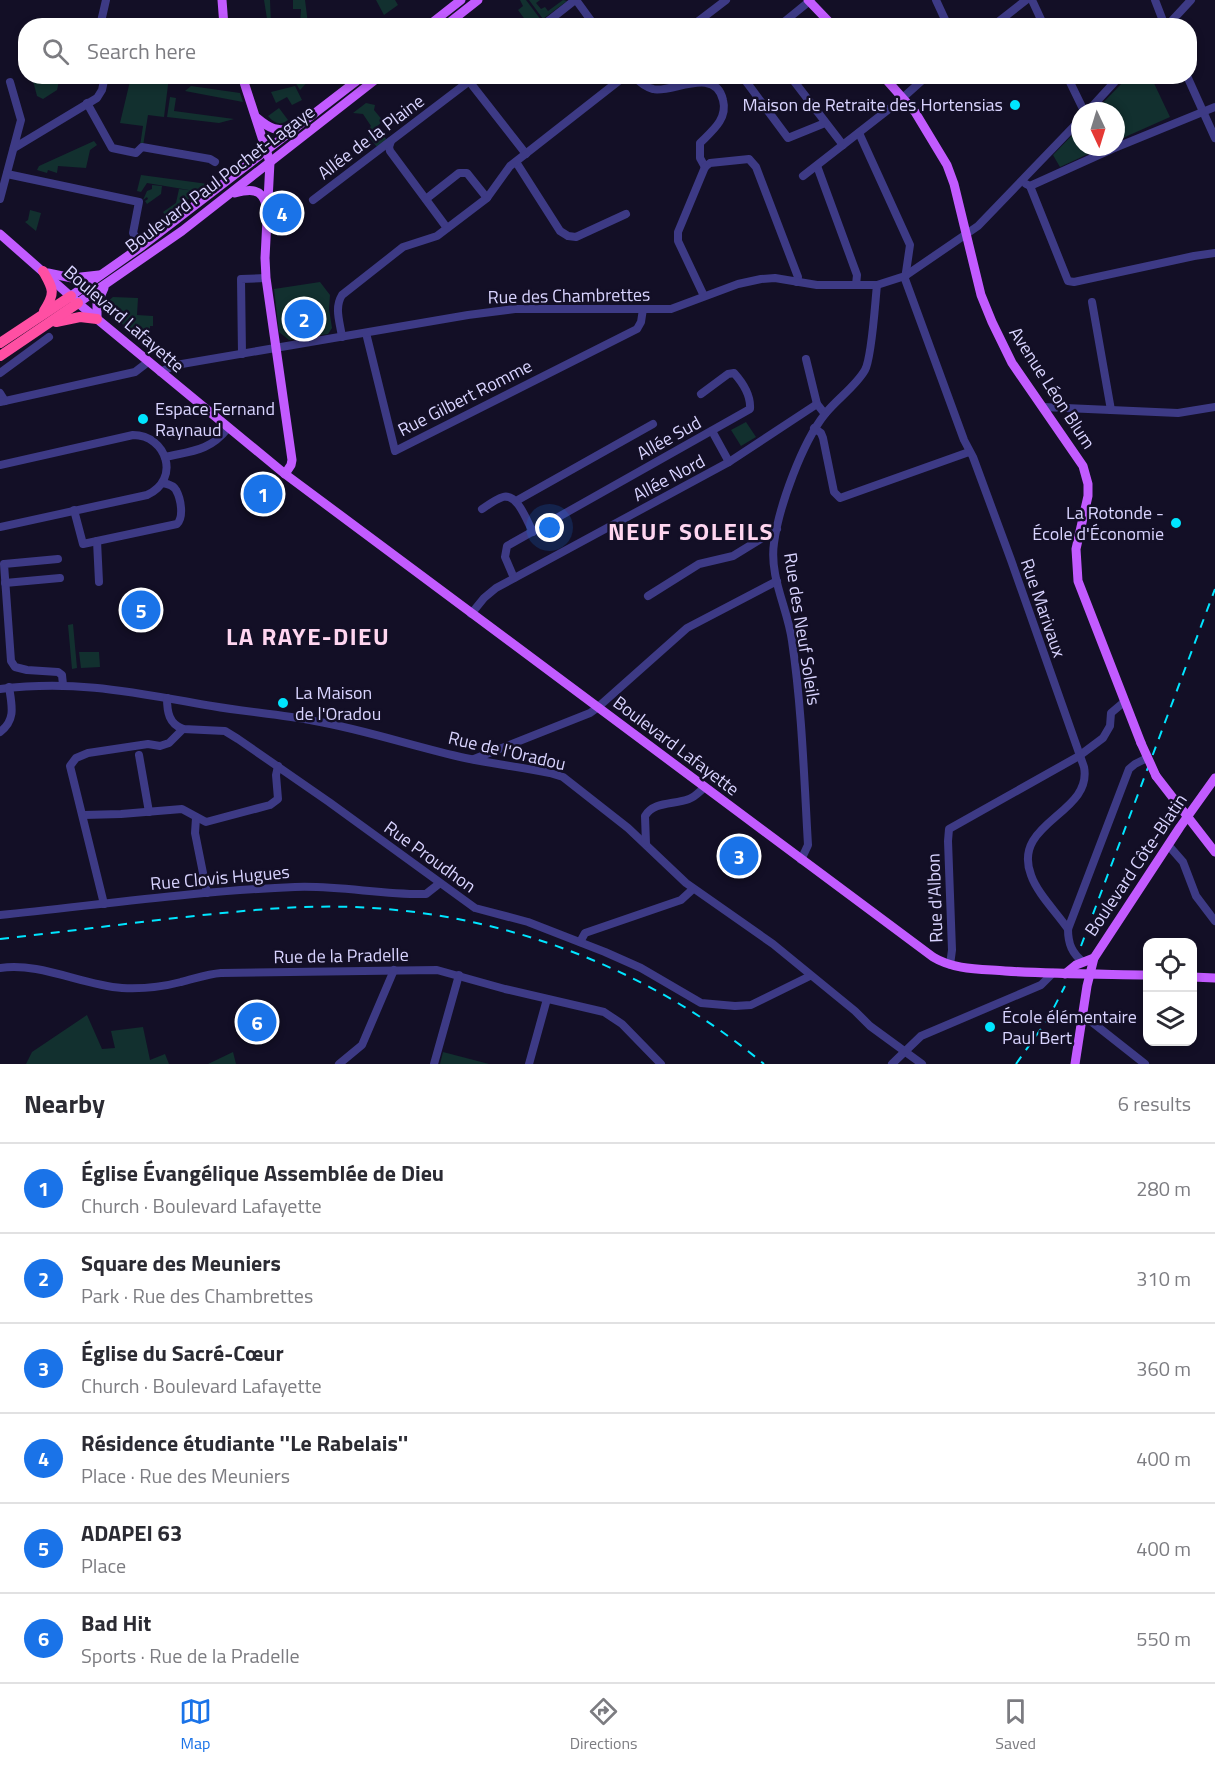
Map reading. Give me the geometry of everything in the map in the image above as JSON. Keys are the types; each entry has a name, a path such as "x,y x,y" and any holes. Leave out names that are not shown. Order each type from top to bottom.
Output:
{"highway":[{"path":"42,271 53,293 43,320"},
{"path":"0,356 43,320 74,299"},
{"path":"0,343 43,320 74,317 97,319"}],"main road":[{"path":"222,0 223,18"},
{"path":"438,18 461,0"},
{"path":"455,18 478,0"},
{"path":"809,0 825,18"},
{"path":"245,84 270,162 264,258 292,460 285,474"},
{"name":"Boulevard Paul Pochet-Lagaye","path":"74,299 102,274 142,246 353,84"},
{"name":"Boulevard Paul Pochet-Lagaye","path":"74,299 106,285 230,194 371,84"},
{"name":"Avenue Léon Blum","path":"891,84 921,120 950,172 981,295 1012,363 1080,460 1086,474 1088,496 1076,549 1076,572 1083,597 1156,776 1215,852"},
{"path":"256,116 271,129 277,131 297,127"},
{"path":"230,194 256,190 265,199 268,210"},
{"name":"Boulevard Lafayette","path":"2,240 285,474 933,957 950,965 969,969 1143,975"},
{"path":"42,271 72,278 102,274"},
{"path":"97,319 98,302 106,285"},
{"name":"Boulevard Côte-Blatin","path":"1075,1064 1094,958 1215,778"},
{"path":"1065,974 1083,962 1094,958"},
{"path":"1197,977 1215,978"}],"street":[{"path":"102,18 106,0"},
{"path":"552,18 575,0 589,18"},
{"path":"702,18 726,0"},
{"path":"788,18 809,0"},
{"path":"936,0 944,18"},
{"path":"1003,18 1026,0"},
{"path":"1032,0 1040,18"},
{"path":"1155,0 1163,18"},
{"path":"1174,18 1191,0"},
{"path":"0,199 21,120 10,82"},
{"path":"14,148 99,95 102,84"},
{"name":"Allée de la Plaine","path":"313,200 462,84"},
{"path":"474,84 526,154"},
{"path":"342,337 337,309 342,295 404,247 437,236 487,198 510,166 615,84"},
{"path":"640,84 656,90 685,84"},
{"path":"705,167 699,152 700,143 722,120 724,110 723,98 716,87 708,84"},
{"path":"748,84 788,138 825,123"},
{"path":"796,84 843,146"},
{"path":"803,176 918,84"},
{"path":"1071,84 1079,102"},
{"path":"1096,102 1113,84"},
{"path":"1191,84 1215,138"},
{"path":"87,103 112,148 136,153 142,147 210,159 215,162"},
{"path":"1030,186 1215,107"},
{"name":"Rue des Chambrettes","path":"160,372 176,365 515,309 671,309 738,284 761,279 775,278 817,285 877,285 905,276 978,226 1071,129"},
{"path":"859,133 910,245 905,276"},
{"path":"391,141 390,151 447,228"},
{"path":"704,296 678,241 678,232 705,167 710,163 749,159 756,167 798,277 797,282"},
{"path":"516,162 560,231 568,236 576,237 626,214"},
{"path":"817,166 857,275 856,285"},
{"path":"426,199 459,173 467,173 487,198"},
{"path":"7,174 139,202 133,233 142,246"},
{"path":"1021,181 1030,186 1068,281 1074,282 1215,253"},
{"name":"Rue Marivaux","path":"905,276 1011,560 1086,776 1081,791 1034,836 1028,857 1028,868 1032,878 1068,929 1070,946 1077,958 1083,962"},
{"path":"242,354 241,279 266,278"},
{"name":"Rue des Neuf Soleils","path":"801,860 808,845 802,726 792,637 777,581 773,554 777,529 788,492 814,429 866,369 877,285"},
{"path":"1092,302 1111,410"},
{"name":"Rue Gilbert Romme","path":"366,333 394,451 637,329 642,322 643,309"},
{"path":"0,373 49,337"},
{"path":"806,359 817,404 825,414"},
{"path":"0,393 2,402 135,372 148,362"},
{"name":"Allée Sud","path":"514,578 505,557 507,546 750,410 751,403 748,395 734,373 728,374 701,393"},
{"name":"Allée Nord","path":"471,614 490,592 729,462 817,404"},
{"path":"1043,408 1178,413 1215,407"},
{"name":"Allée Sud","path":"482,509 503,497 510,497 516,501 653,424"},
{"path":"165,457 207,447 221,437 228,428"},
{"path":"814,429 821,433 823,438 834,492 837,497 843,498 969,452"},
{"name":"Allée Nord","path":"712,431 729,462"},
{"path":"0,465 133,435 143,435 159,447 165,457 166,473 158,489 147,495 0,526"},
{"path":"74,510 83,544 177,524 182,516 176,490 163,483"},
{"path":"516,501 533,532"},
{"path":"648,596 699,564 733,556 777,529"},
{"path":"97,541 99,582"},
{"path":"58,559 4,564 11,661 15,667 27,670 58,672 62,675 63,686"},
{"path":"5,583 60,578"},
{"path":"474,759 597,708 687,628 777,581"},
{"name":"Rue de l'Oradou","path":"0,688 37,685 104,687 237,710 313,720 495,764 542,771 563,777 646,844 693,889 773,944 870,1026 922,1064"},
{"path":"0,732 13,716 9,687"},
{"path":"104,904 84,814 70,766 76,758 88,753 148,744 160,746 169,743 183,729 172,723 167,698"},
{"path":"1079,756 1103,738 1110,726 1110,712 1124,702"},
{"name":"Rue Proudhon","path":"183,729 225,731 278,766 476,908 528,922 580,942 641,968 696,1000 707,1004 751,1005 810,975"},
{"path":"495,764 501,749"},
{"path":"139,755 149,812"},
{"name":"Rue d'Albon","path":"950,965 952,950 949,829 1079,756"},
{"path":"1068,929 1129,769 1147,758"},
{"path":"84,814 121,814 182,809 206,822 270,805 278,799 276,775 278,766"},
{"path":"646,844 645,816 647,812 656,806 688,799 704,788"},
{"path":"196,818 195,832 207,893"},
{"path":"1169,846 1183,862 1196,896 1215,921"},
{"name":"Rue Clovis Hugues","path":"0,915 207,893 307,887 347,887 426,894 440,883"},
{"path":"580,942 585,933 681,900 693,889"},
{"name":"Rue de la Pradelle","path":"0,968 25,967 123,988 151,988 211,973 437,970 547,999 593,1008 615,1018 661,1064"},
{"path":"339,1064 362,1045 394,970"},
{"path":"891,1064 921,1036 1041,985 1053,973"},
{"path":"434,1064 459,975"},
{"path":"529,1064 547,999"},
{"path":"1083,1015 1145,1064"}],"green space":[{"path":"264,0 270,0 271,18 267,18"},
{"path":"293,0 305,0 307,18 300,18 301,9 293,9"},
{"path":"376,0 395,0 398,5 384,15"},
{"path":"520,0 526,0 540,18 524,18 518,10 523,6"},
{"path":"529,0 540,0 536,3 541,9 545,7 548,11 563,0 567,1 544,18"},
{"path":"34,84 58,84 57,90 43,99 37,96"},
{"path":"129,84 168,84 164,117 148,115 143,146 140,146 143,126 120,123"},
{"path":"296,84 306,84 300,90"},
{"path":"1121,84 1154,84 1170,117 1125,137 1125,102 1104,102"},
{"path":"191,86 240,93 243,102 185,91"},
{"path":"295,86 302,100 292,105 287,97 276,103 271,92"},
{"path":"170,97 176,98 174,111 234,119 219,123 167,117"},
{"path":"366,103 375,105 374,110 383,121 376,127 387,140 377,147 369,137 372,134 368,129 371,126 363,114 353,113"},
{"path":"279,108 288,120 282,123 275,122 268,116"},
{"path":"1071,136 1071,156 1084,156 1060,167 1053,155"},
{"path":"94,141 97,145 90,150 86,168 58,166 57,173 37,170 39,166"},
{"path":"141,175 208,184 166,216 163,212 176,203 179,189 195,191 147,183 141,192 137,191"},
{"path":"152,185 162,186 161,194 147,204 145,201 147,197 143,200 147,191 152,189"},
{"path":"30,210 41,213 36,231 25,222 28,220"},
{"path":"320,282 330,295 329,309 332,328 328,334 289,340 279,332 274,289"},
{"path":"113,297 138,298 137,315 153,316 153,326 150,326 150,330 128,329 107,311 106,303"},
{"path":"746,422 756,437 741,446 731,430"},
{"path":"73,624 77,668 72,669 68,625"},
{"path":"79,652 99,652 100,667 81,668"},
{"path":"87,1015 102,1049 115,1048 111,1031 143,1027 150,1060 165,1054 169,1064 26,1064 32,1052"},
{"path":"233,1052 236,1064 208,1064"},
{"path":"443,1052 489,1064 440,1064"}],"railway":[{"path":"1081,946 1215,589"},
{"path":"0,939 185,917 289,908 352,907 408,911 463,920 518,934 571,951 623,973 672,1000 719,1030 764,1064"},
{"path":"1016,1064 1048,1019 1065,986"}],"place":[{"name":"Maison de Retraite des Hortensias","path":"1015,105"},
{"name":"Résidence étudiante ''Le Rabelais''","path":"282,213"},
{"name":"Square des Meuniers","path":"304,319"},
{"name":"Espace Fernand Raynaud","path":"143,419"},
{"name":"Église Évangélique Assemblée de Dieu","path":"263,494"},
{"name":"La Rotonde - École d'Économie","path":"1176,523"},
{"name":"ADAPEI 63","path":"141,610"},
{"name":"La Maison de l'Oradou","path":"283,703"},
{"name":"Église du Sacré-Cœur","path":"739,856"},
{"name":"Bad Hit","path":"257,1022"},
{"name":"École élémentaire Paul Bert","path":"990,1027"}],"district":[{"name":"NEUF SOLEILS","path":"691,532"},
{"name":"LA RAYE-DIEU","path":"308,637"}]}
